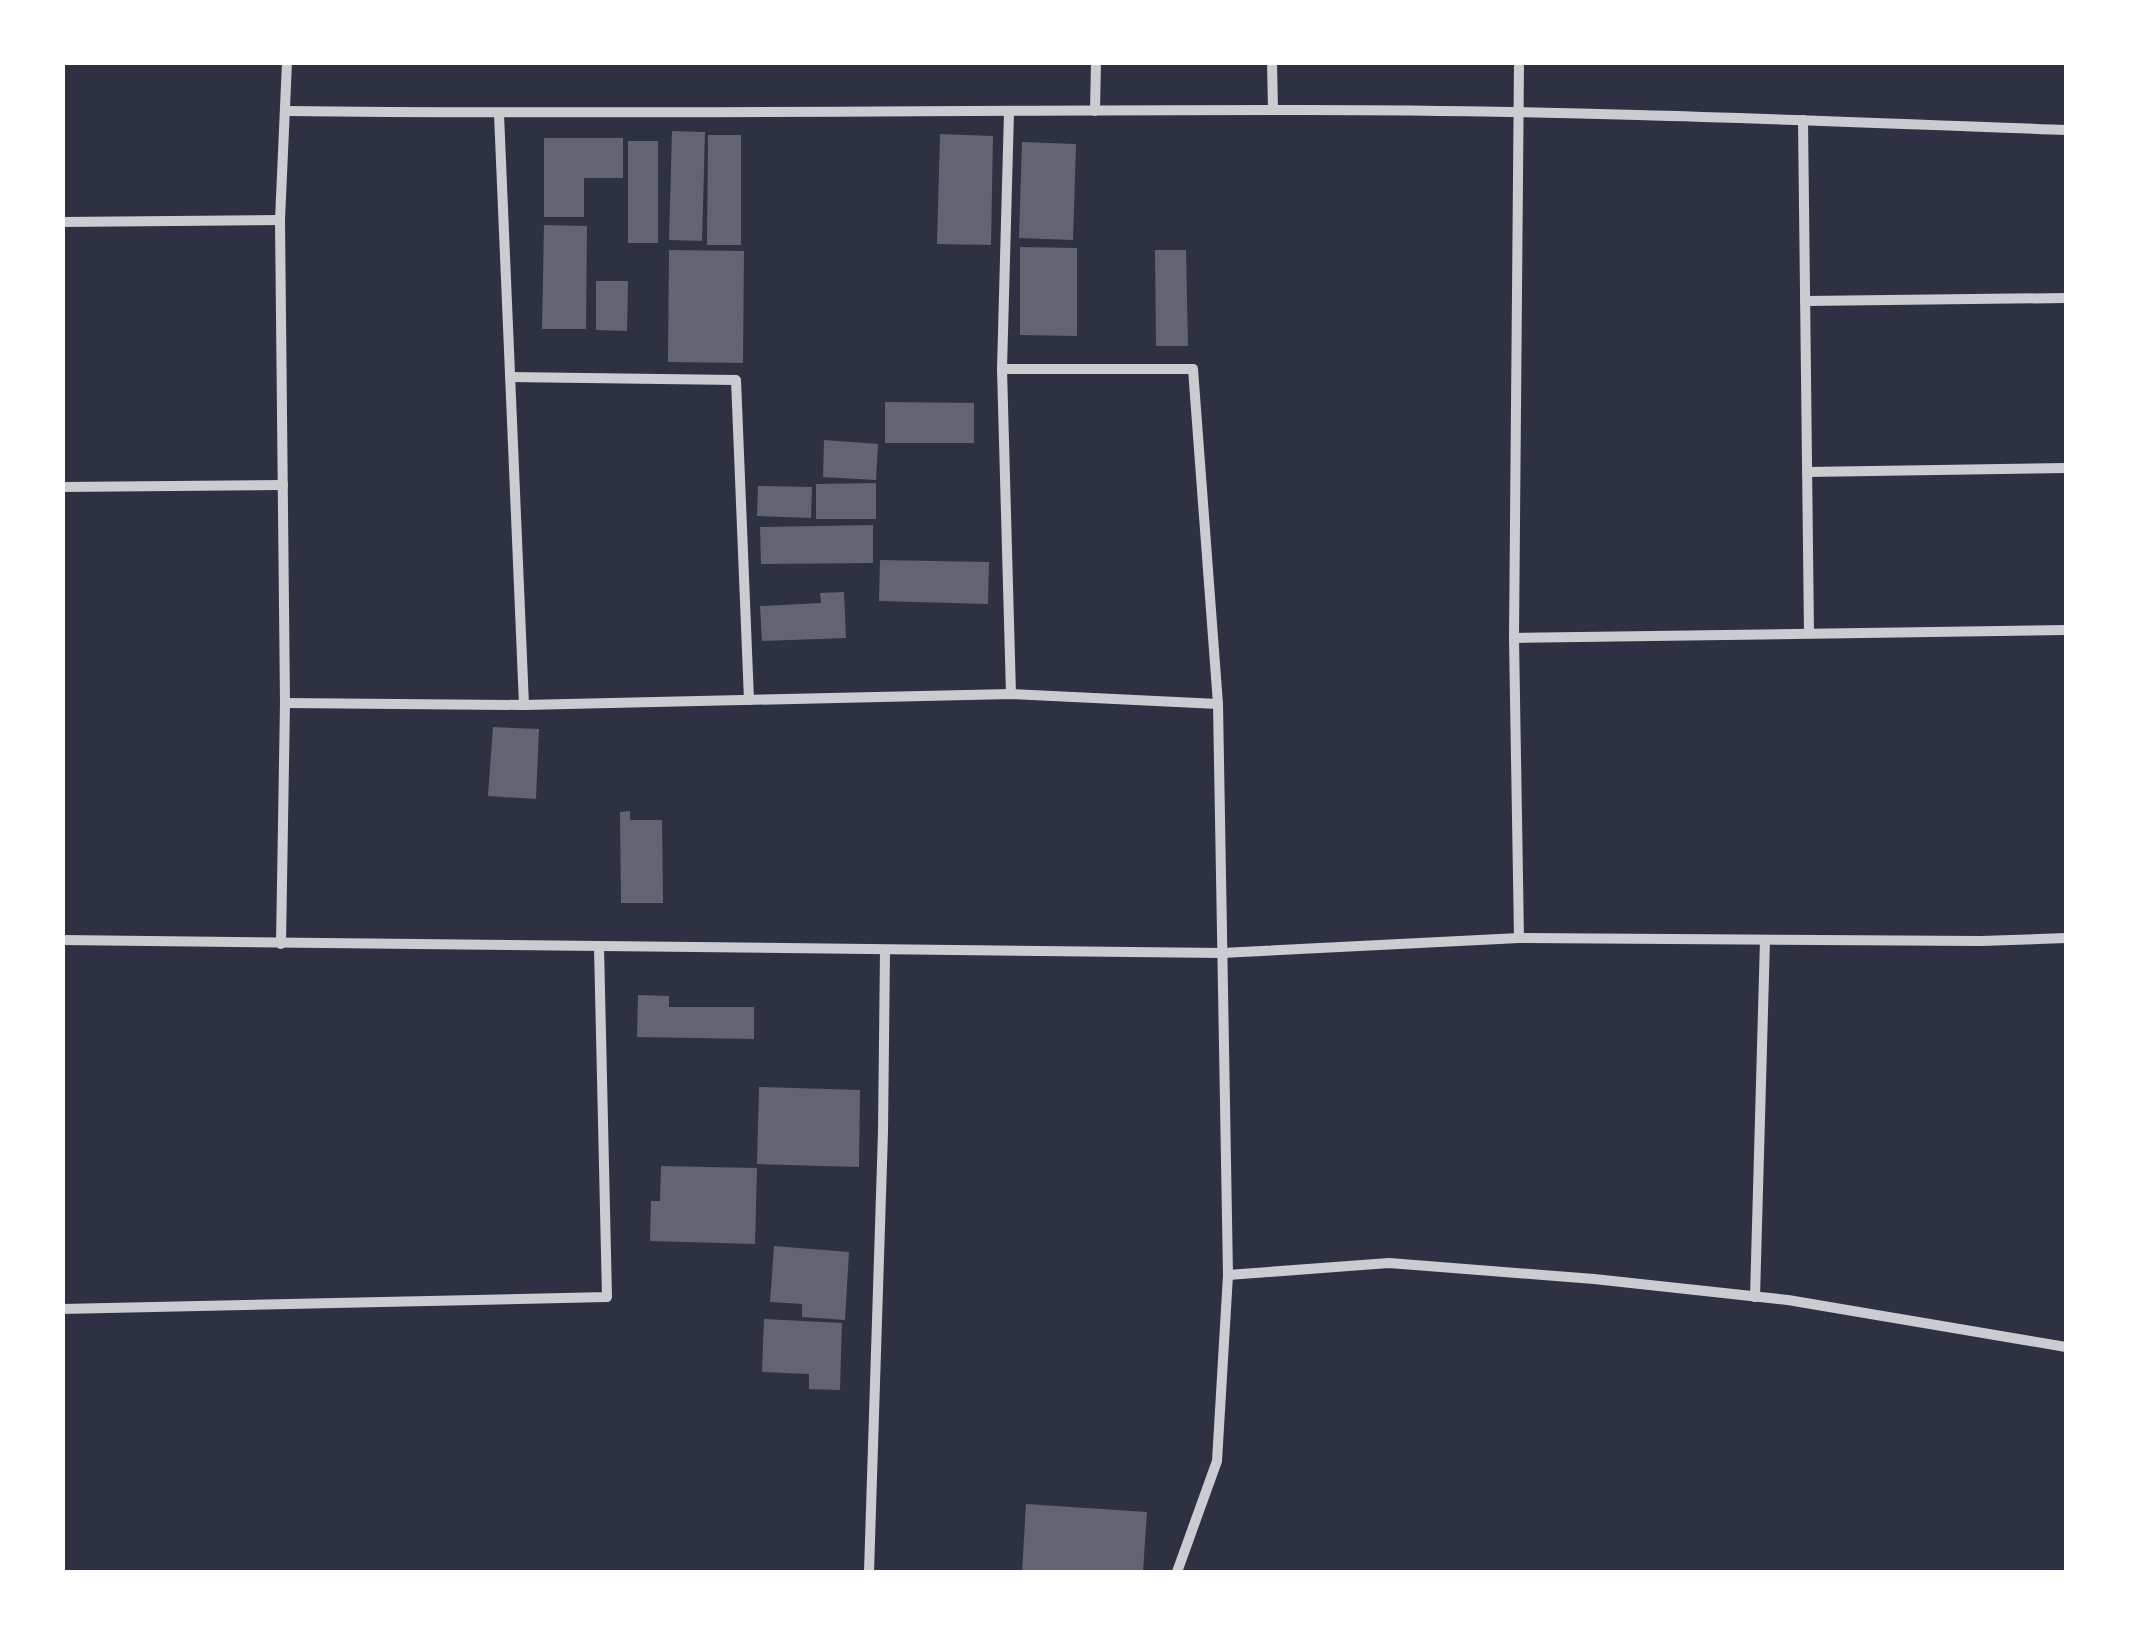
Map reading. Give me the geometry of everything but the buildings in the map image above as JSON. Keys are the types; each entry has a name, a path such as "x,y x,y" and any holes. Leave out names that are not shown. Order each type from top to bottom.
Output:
{"street":[{"path":"281,944 285,704 280,220 287,62"},
{"path":"1095,112 1096,62"},
{"path":"1272,62 1273,110"},
{"path":"1519,62 1514,638 1519,938"},
{"path":"287,111 499,114 1273,110 1803,120 2066,130"},
{"path":"1008,112 1002,369 1012,694"},
{"path":"499,114 524,706"},
{"path":"1803,120 1809,633"},
{"path":"62,222 280,220"},
{"path":"1805,301 2066,298"},
{"path":"1002,369 1193,369 1218,704 1228,1275 1217,1460 1177,1572"},
{"path":"510,377 736,380 749,700"},
{"path":"1807,472 2066,468"},
{"path":"62,487 283,485"},
{"path":"1514,638 2066,630"},
{"path":"285,704 524,706 1012,694 1218,704"},
{"path":"62,940 1222,953 1519,938 2066,938"},
{"path":"1755,1296 1765,940"},
{"path":"62,1309 607,1298 599,947"},
{"path":"869,1572 884,1132 885,950"},
{"path":"1228,1275 1389,1264 1594,1279 1755,1296 2066,1347"}]}
